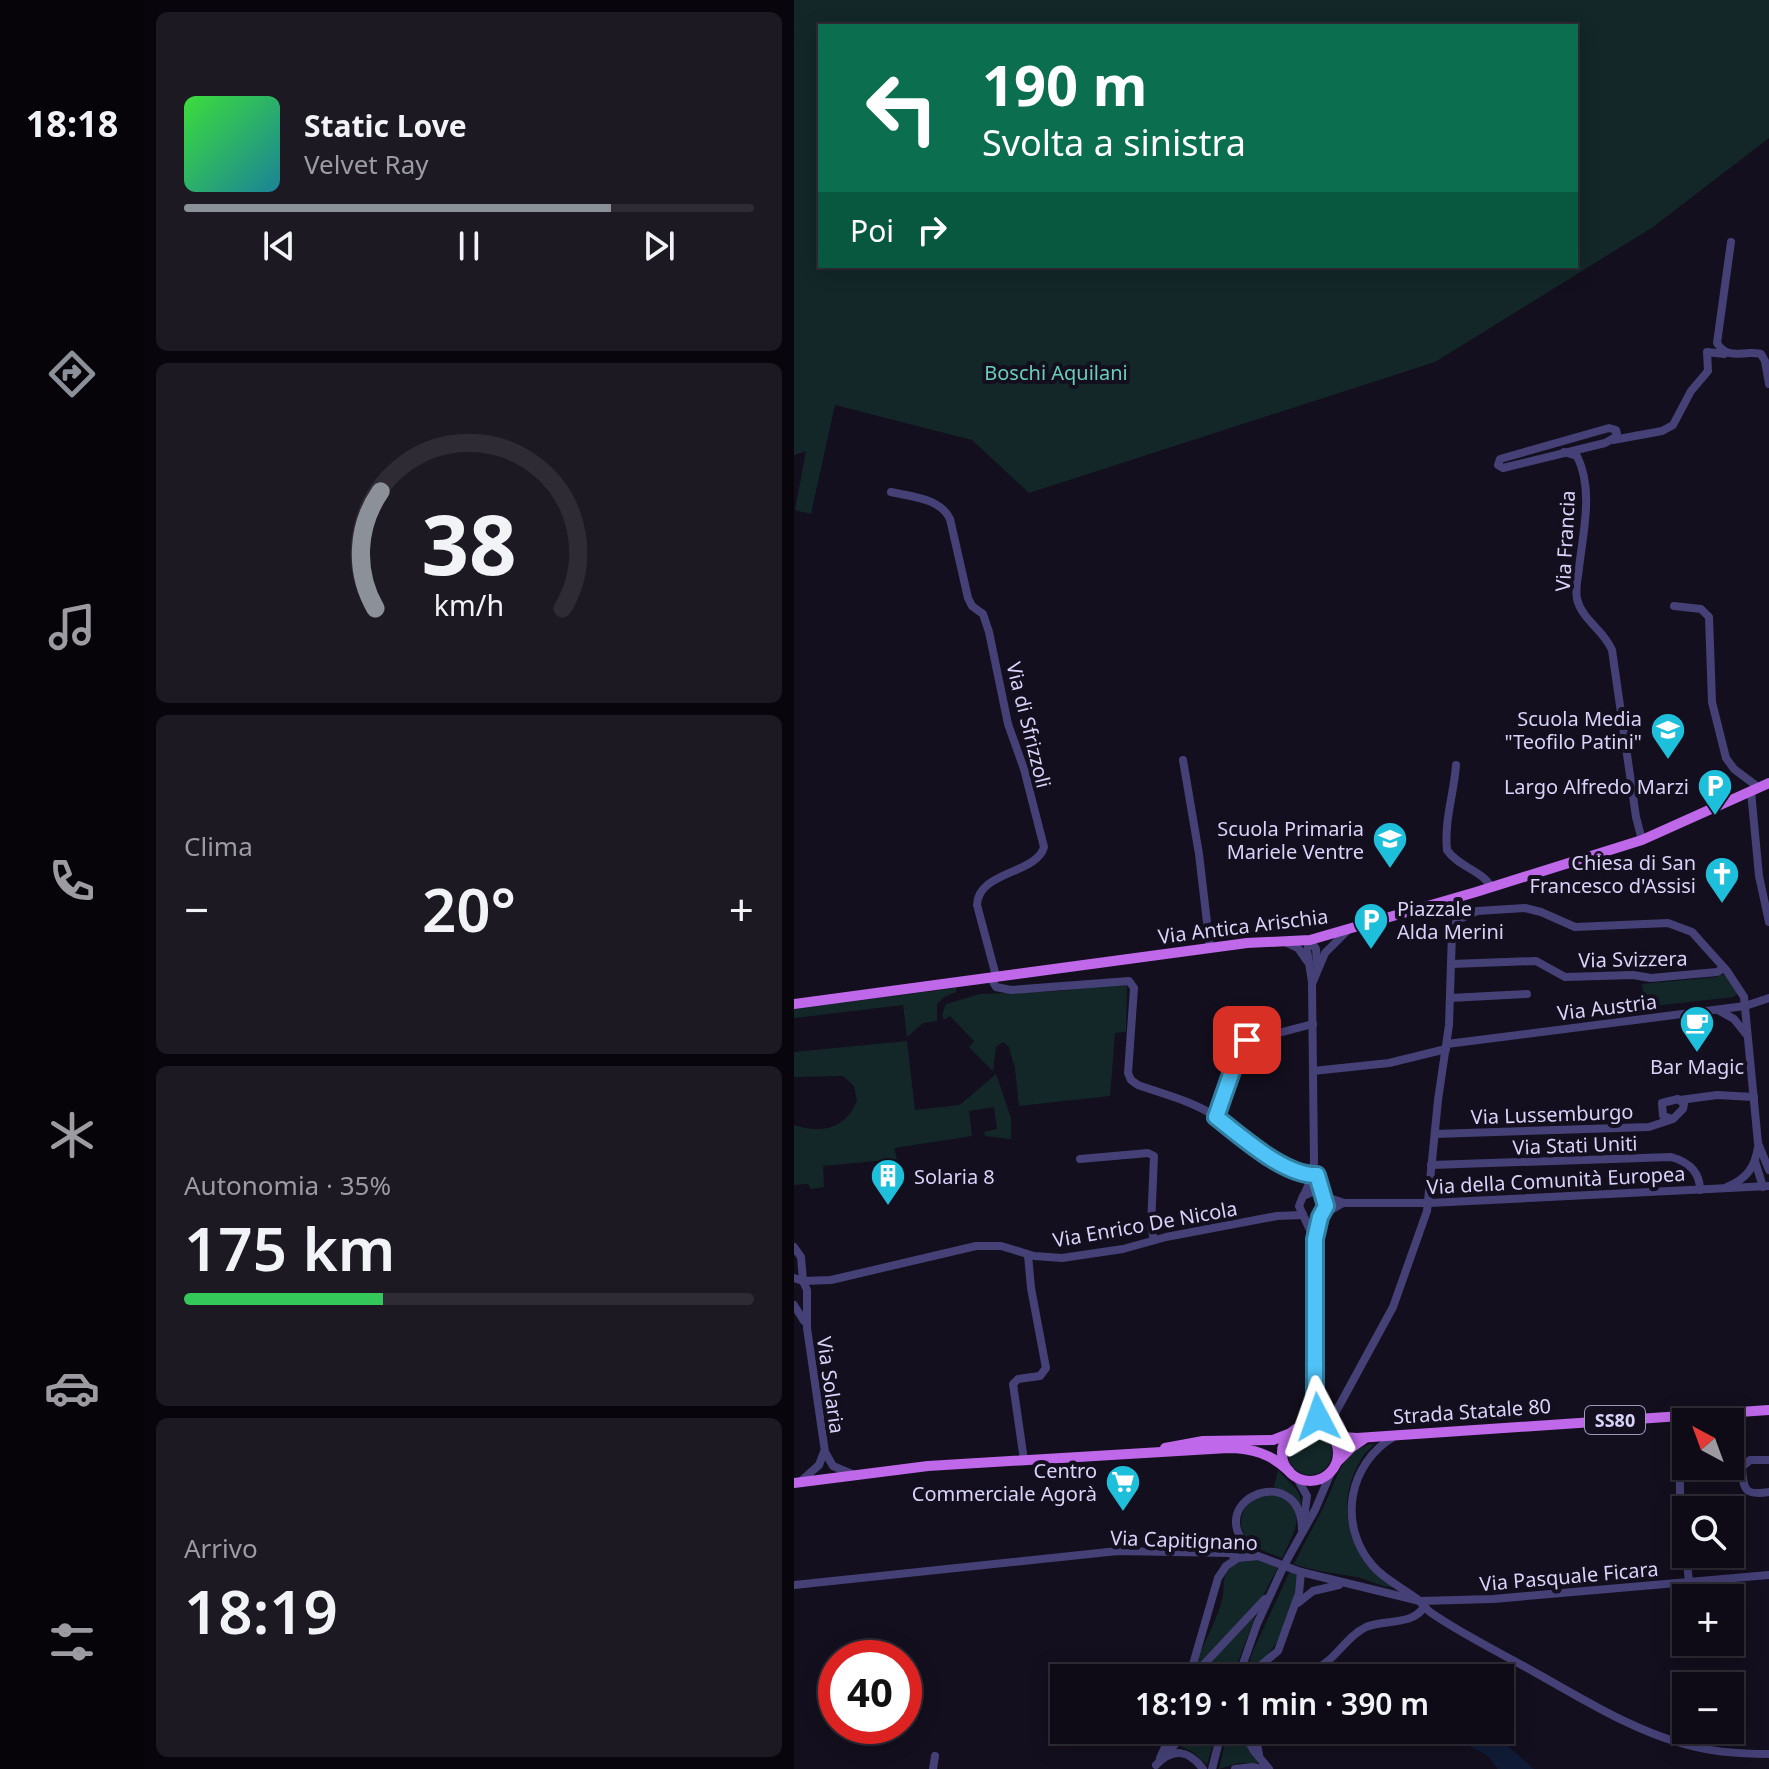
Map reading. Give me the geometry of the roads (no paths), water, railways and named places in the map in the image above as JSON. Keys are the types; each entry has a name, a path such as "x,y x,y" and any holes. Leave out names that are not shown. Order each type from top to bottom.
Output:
{"main road":[{"name":"Via Antica Arischia","path":"794,1004 1210,948 1310,940 1642,840 1759,787"},
{"name":"Strada Statale 80","path":"1744,1411 1769,1410"},
{"name":"Strada Statale 80","path":"1326,1430 1345,1438 1672,1415"},
{"name":"SS80","path":"1144,1452 1203,1441 1276,1439 1311,1425 1326,1430"},
{"path":"1297,1429 1287,1438 1283,1458 1293,1474 1315,1481 1334,1467 1337,1446 1326,1430"},
{"name":"Strada Statale 80","path":"1334,1467 1353,1445 1370,1436"},
{"name":"SS80","path":"796,1483 856,1474 1024,1460 1248,1449 1269,1455 1293,1474"}],"street":[{"path":"1725,353 1719,347 1716,336 1731,242"},
{"path":"1614,436 1609,428 1500,459 1497,463 1503,468 1595,445 1614,436 1634,438 1662,431 1673,425 1691,391 1708,371 1707,352 1761,354 1769,384"},
{"name":"Via Francia","path":"1582,470 1585,455 1595,445"},
{"name":"Via Francia","path":"1564,452 1577,456 1582,470 1585,510 1576,593 1580,608 1605,636 1612,650 1642,840"},
{"name":"Via di Sfrizzoli","path":"891,492 935,503 946,511 950,519 968,598 972,606 983,614 989,632 1008,724 1024,769 1044,847 1039,857 987,885 978,894 977,905 993,977"},
{"path":"1674,606 1701,609 1709,617 1712,702 1724,752 1734,769 1759,787 1759,876 1769,922"},
{"path":"1183,760 1199,854 1210,948"},
{"path":"1456,765 1454,790 1446,817 1447,850 1453,858 1487,880 1491,887"},
{"path":"1476,892 1481,910"},
{"path":"1464,896 1468,913"},
{"path":"1310,940 1317,955 1312,984 1314,1175 1326,1206 1315,1239 1315,1394 1319,1420 1326,1430 1393,1307 1429,1203 1447,1047 1453,927 1468,913 1530,909 1575,927 1674,923 1692,932 1742,993 1758,1143 1766,1187"},
{"path":"1313,967 1349,930"},
{"path":"1284,942 1298,948 1313,967"},
{"name":"Via Svizzera","path":"1451,964 1531,961 1565,977 1633,975 1651,978 1717,972 1724,968"},
{"path":"993,977 996,987 1011,990 1129,981 1134,988 1129,1077 1138,1085 1216,1117 1258,1149 1314,1175"},
{"path":"1450,998 1527,994"},
{"name":"Via Austria","path":"1313,1071 1389,1063 1447,1047 1745,1006 1769,998"},
{"path":"1718,1010 1734,1019 1749,1039"},
{"path":"1216,1117 1244,1042 1313,1024"},
{"name":"Via Lussemburgo","path":"1435,1134 1649,1127 1670,1120 1682,1105 1693,1099 1717,1095 1754,1097"},
{"name":"Via Lussemburgo","path":"1670,1120 1662,1114 1662,1103 1682,1105"},
{"path":"1080,1159 1148,1153 1154,1156 1151,1226 1154,1240"},
{"name":"Via Stati Uniti","path":"1431,1165 1671,1157 1695,1170 1700,1180 1700,1190"},
{"path":"1722,1189 1763,1164"},
{"path":"1314,1175 1300,1209 1315,1239"},
{"name":"Via della Comunità Europea","path":"1323,1196 1344,1203 1429,1203 1766,1187"},
{"path":"1302,1198 1312,1192 1323,1196"},
{"name":"Via Enrico De Nicola","path":"1277,1216 1302,1198"},
{"name":"Via della Comunità Europea","path":"1322,1215 1344,1203"},
{"path":"1304,1216 1313,1219 1322,1215"},
{"name":"Via Enrico De Nicola","path":"794,1304 831,1280 976,1246 1001,1246 1028,1255 1062,1258 1133,1247 1154,1240 1277,1216 1304,1216"},
{"path":"794,1247 801,1257 800,1280"},
{"path":"1024,1460 1013,1384 1018,1379 1040,1376 1046,1368 1028,1255"},
{"name":"Via Enrico De Nicola","path":"800,1280 831,1280"},
{"name":"Via Solaria","path":"800,1280 807,1287 807,1328 826,1456 833,1466 856,1474"},
{"name":"Via Solaria","path":"794,1304 807,1328"},
{"path":"1297,1429 1309,1411 1315,1394"},
{"path":"1317,1405 1324,1412 1339,1408"},
{"path":"1322,1664 1368,1626 1418,1615 1422,1604 1375,1569 1358,1546 1352,1523 1351,1506 1356,1481 1364,1464 1378,1448 1401,1433"},
{"name":"Via Solaria","path":"796,1483 822,1461 824,1447"},
{"path":"1769,1460 1750,1460 1742,1467 1743,1484 1750,1493 1769,1492"},
{"path":"1243,1664 1269,1596 1334,1467"},
{"path":"1293,1474 1307,1496 1301,1533"},
{"path":"1681,1480 1689,1582"},
{"path":"1258,1556 1247,1546 1236,1525 1241,1505 1252,1494 1266,1490 1285,1496 1298,1509 1301,1533"},
{"name":"Via Capitignano","path":"794,1585 1118,1551 1229,1553 1238,1558 1258,1556 1301,1572 1422,1604 1589,1703 1638,1727 1685,1745 1740,1754 1769,1754"},
{"path":"1194,1664 1218,1578 1226,1566 1238,1558"},
{"path":"1273,1664 1295,1607 1303,1576 1301,1572"},
{"name":"Via Pasquale Ficara","path":"1422,1604 1769,1575"},
{"path":"1391,1594 1397,1591 1394,1583"},
{"path":"1295,1607 1303,1598 1323,1587 1354,1585"},
{"path":"1203,1664 1269,1596"},
{"path":"1262,1664 1278,1651"},
{"path":"1154,1767 1166,1744"},
{"path":"1154,1767 1175,1744"},
{"path":"1212,1769 1218,1744"},
{"path":"1251,1744 1265,1767"},
{"path":"1258,1744 1265,1767"},
{"path":"1165,1756 1184,1753 1193,1757 1203,1769"},
{"path":"933,1769 935,1756"},
{"path":"1235,1769 1265,1767"}],"water":[{"path":"1466,1744 1506,1744 1534,1769 1498,1769 1488,1756"}],"place":[{"name":"Scuola Media \"Teofilo Patini\"","path":"1668,761"},
{"name":"Largo Alfredo Marzi","path":"1715,817"},
{"name":"Scuola Primaria Mariele Ventre","path":"1390,870"},
{"name":"Chiesa di San Francesco d'Assisi","path":"1722,905"},
{"name":"Piazzale Alda Merini","path":"1371,951"},
{"name":"Bar Magic","path":"1697,1054"},
{"name":"Solaria 8","path":"888,1207"},
{"name":"Centro Commerciale Agorà","path":"1123,1513"}],"park label":[{"name":"Boschi Aquilani","path":"1056,372"}]}
